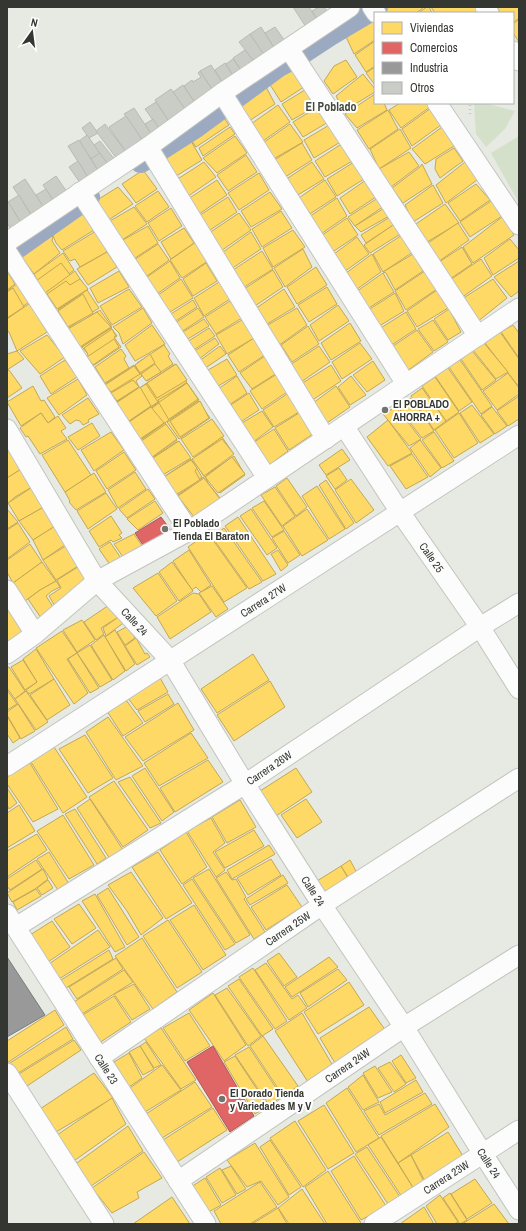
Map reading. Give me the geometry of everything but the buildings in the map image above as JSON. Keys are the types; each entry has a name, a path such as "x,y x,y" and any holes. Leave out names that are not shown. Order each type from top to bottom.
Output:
{"street":[{"path":"7,242 148,147 222,93 350,7"},
{"path":"289,49 478,336"},
{"path":"222,93 406,384"},
{"path":"438,104 519,225"},
{"path":"148,147 326,439"},
{"path":"80,192 267,478"},
{"path":"7,252 189,531"},
{"path":"7,654 35,634 97,581 189,531 519,308"},
{"name":"Calle 25","path":"344,426 400,512 480,627 519,689"},
{"name":"Calle 24","path":"7,428 97,581 170,660 245,784 322,905 404,1027 482,1154 519,1210"},
{"name":"Carrera 27W","path":"7,766 519,435"},
{"path":"7,590 35,634"},
{"name":"Carrera 26W","path":"11,920 245,784 480,627 519,603"},
{"name":"Carrera 25W","path":"99,1058 322,905 519,778"},
{"name":"Calle 23","path":"11,920 206,1224"},
{"name":"Carrera 24W","path":"178,1181 404,1027 519,955"},
{"path":"7,1073 104,1224"},
{"name":"Carrera 23W","path":"374,1224 519,1130"}],"green space":[{"path":"474,104 488,104 515,111 505,129 486,147 476,134"},
{"path":"519,136 519,203 491,153"}],"waterway":[{"path":"141,162 196,127 279,66 298,56 377,7"},
{"path":"7,255 89,197"}],"place":[{"name":"El POBLADO AHORRA +","path":"385,410"},
{"name":"El Poblado Tienda El Baraton","path":"165,529"},
{"name":"El Dorado Tienda y Variedades M y V","path":"222,1099"}],"district":[{"name":"El Poblado","path":"331,107"}]}
